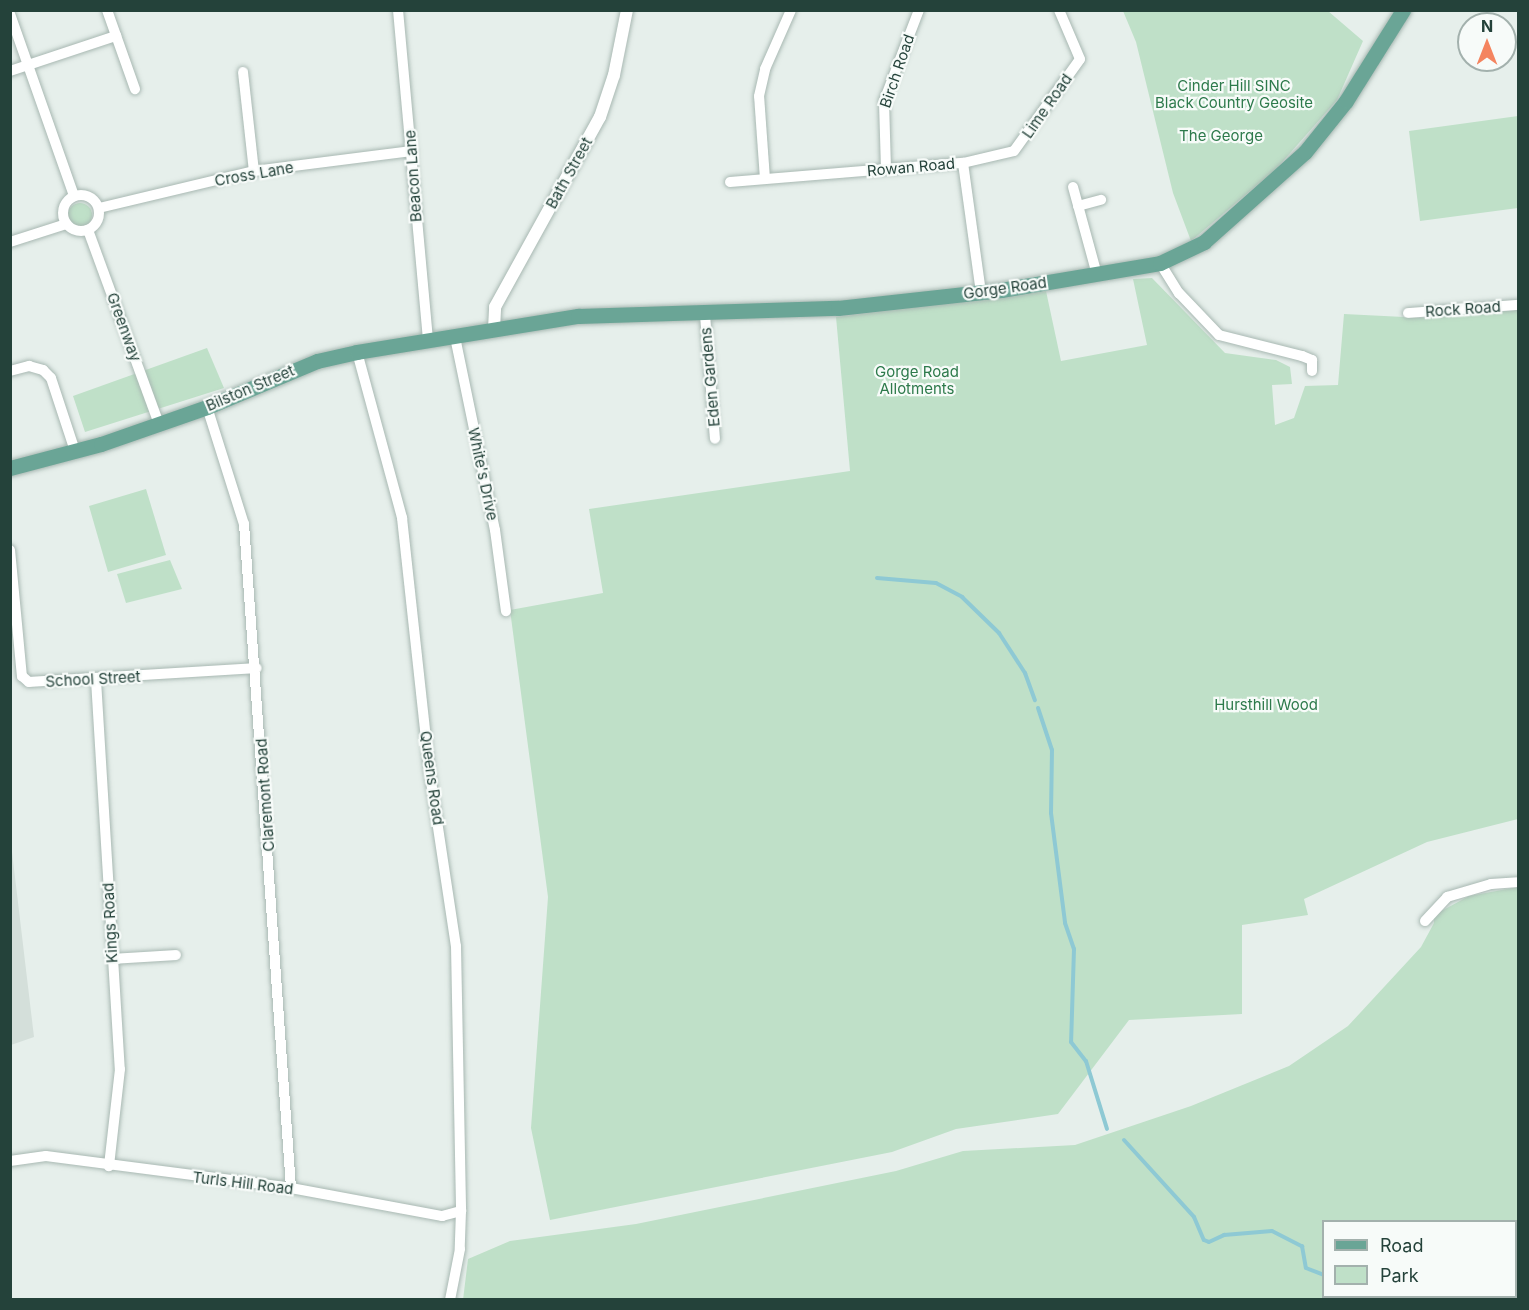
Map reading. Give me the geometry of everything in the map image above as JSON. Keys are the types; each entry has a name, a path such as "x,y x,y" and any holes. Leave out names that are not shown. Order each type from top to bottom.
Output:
{"main road":[{"name":"Gorge Road","path":"494,329 578,315 705,315 838,308 981,292 1160,263 1204,242 1305,152 1346,101 1403,10"},
{"name":"Bilston Street","path":"10,468 75,451 159,424 207,407 316,362 357,352 428,342 494,329"}],"street":[{"path":"107,10 135,90"},
{"name":"Beacon Lane","path":"398,10 428,342"},
{"name":"Bath Street","path":"494,329 495,307 600,117 614,75 627,10"},
{"path":"765,178 759,96 765,69 791,10"},
{"name":"Birch Road","path":"886,170 884,101 919,10"},
{"name":"Lime Road","path":"963,162 1014,151 1080,58 1059,10"},
{"path":"10,14 75,196"},
{"path":"10,71 116,36"},
{"path":"243,72 254,171"},
{"name":"Cross Lane","path":"99,208 254,171 412,151"},
{"name":"Rowan Road","path":"730,182 963,162 981,292"},
{"path":"1073,187 1097,275"},
{"path":"75,196 89,196 99,208 97,221 88,230 76,231 66,224 62,211 75,196"},
{"path":"1078,206 1101,200"},
{"path":"10,242 66,224"},
{"name":"Greenway","path":"88,230 159,424"},
{"path":"1160,263 1200,318 1219,335 1302,356 1312,360 1312,371"},
{"name":"Rock Road","path":"1408,313 1518,305"},
{"name":"Eden Gardens","path":"705,315 715,439"},
{"name":"White's Drive","path":"455,337 495,530 506,611"},
{"name":"Queens Road","path":"357,352 402,518 429,768 456,946 461,1210 460,1249 450,1299"},
{"path":"10,371 29,366 43,370 51,378 75,451"},
{"name":"Claremont Road","path":"207,407 244,524 257,668 291,1188"},
{"name":"School Street","path":"10,550 22,676 29,682 96,680 257,668"},
{"name":"Kings Road","path":"96,680 120,1069 109,1166"},
{"path":"1425,921 1447,897 1491,884 1518,882"},
{"path":"112,959 176,955"},
{"name":"Turls Hill Road","path":"10,1161 23,1157 291,1188 442,1216 461,1210"}],"shaded area":[{"path":"11,754 12,852 34,1037 11,1045"}],"green space":[{"name":"The George","path":"1123,11 1328,11 1363,41 1337,100 1276,169 1191,241 1173,193 1136,42"},
{"path":"1518,116 1518,208 1420,221 1409,131"},
{"path":"80,203 89,206 92,215 89,224 80,227 71,224 68,215 71,206"},
{"path":"1152,278 1225,353 1276,360 1290,367 1292,384 1272,385 1275,425 1294,418 1305,386 1338,385 1344,314 1424,318 1518,310 1518,819 1427,842 1304,899 1308,915 1242,925 1242,1014 1129,1020 1058,1114 956,1129 892,1152 550,1220 531,1128 548,897 510,610 603,593 589,509 850,471 836,317 1046,291 1061,361 1147,345 1133,279"},
{"path":"207,348 224,388 85,432 73,396"},
{"path":"146,489 166,555 108,572 89,506"},
{"path":"170,560 182,589 126,603 117,574"},
{"path":"1518,887 1518,1299 463,1300 468,1259 510,1241 636,1224 896,1171 963,1151 1075,1145 1191,1106 1289,1066 1348,1026 1421,947 1434,923 1434,915 1469,896"}],"waterway":[{"path":"877,578 936,583 962,597 999,633 1025,673 1035,700"},
{"path":"1038,708 1052,750 1051,813 1065,923 1074,949 1071,1042 1086,1061 1107,1129"},
{"path":"1124,1140 1194,1217 1204,1240 1209,1242 1224,1235 1272,1231 1302,1246 1306,1268 1322,1274"}],"park label":[{"name":"Cinder Hill SINC Black Country Geosite","path":"1234,94"},
{"name":"Gorge Road Allotments","path":"917,380"},
{"name":"Hursthill Wood","path":"1266,705"}]}
